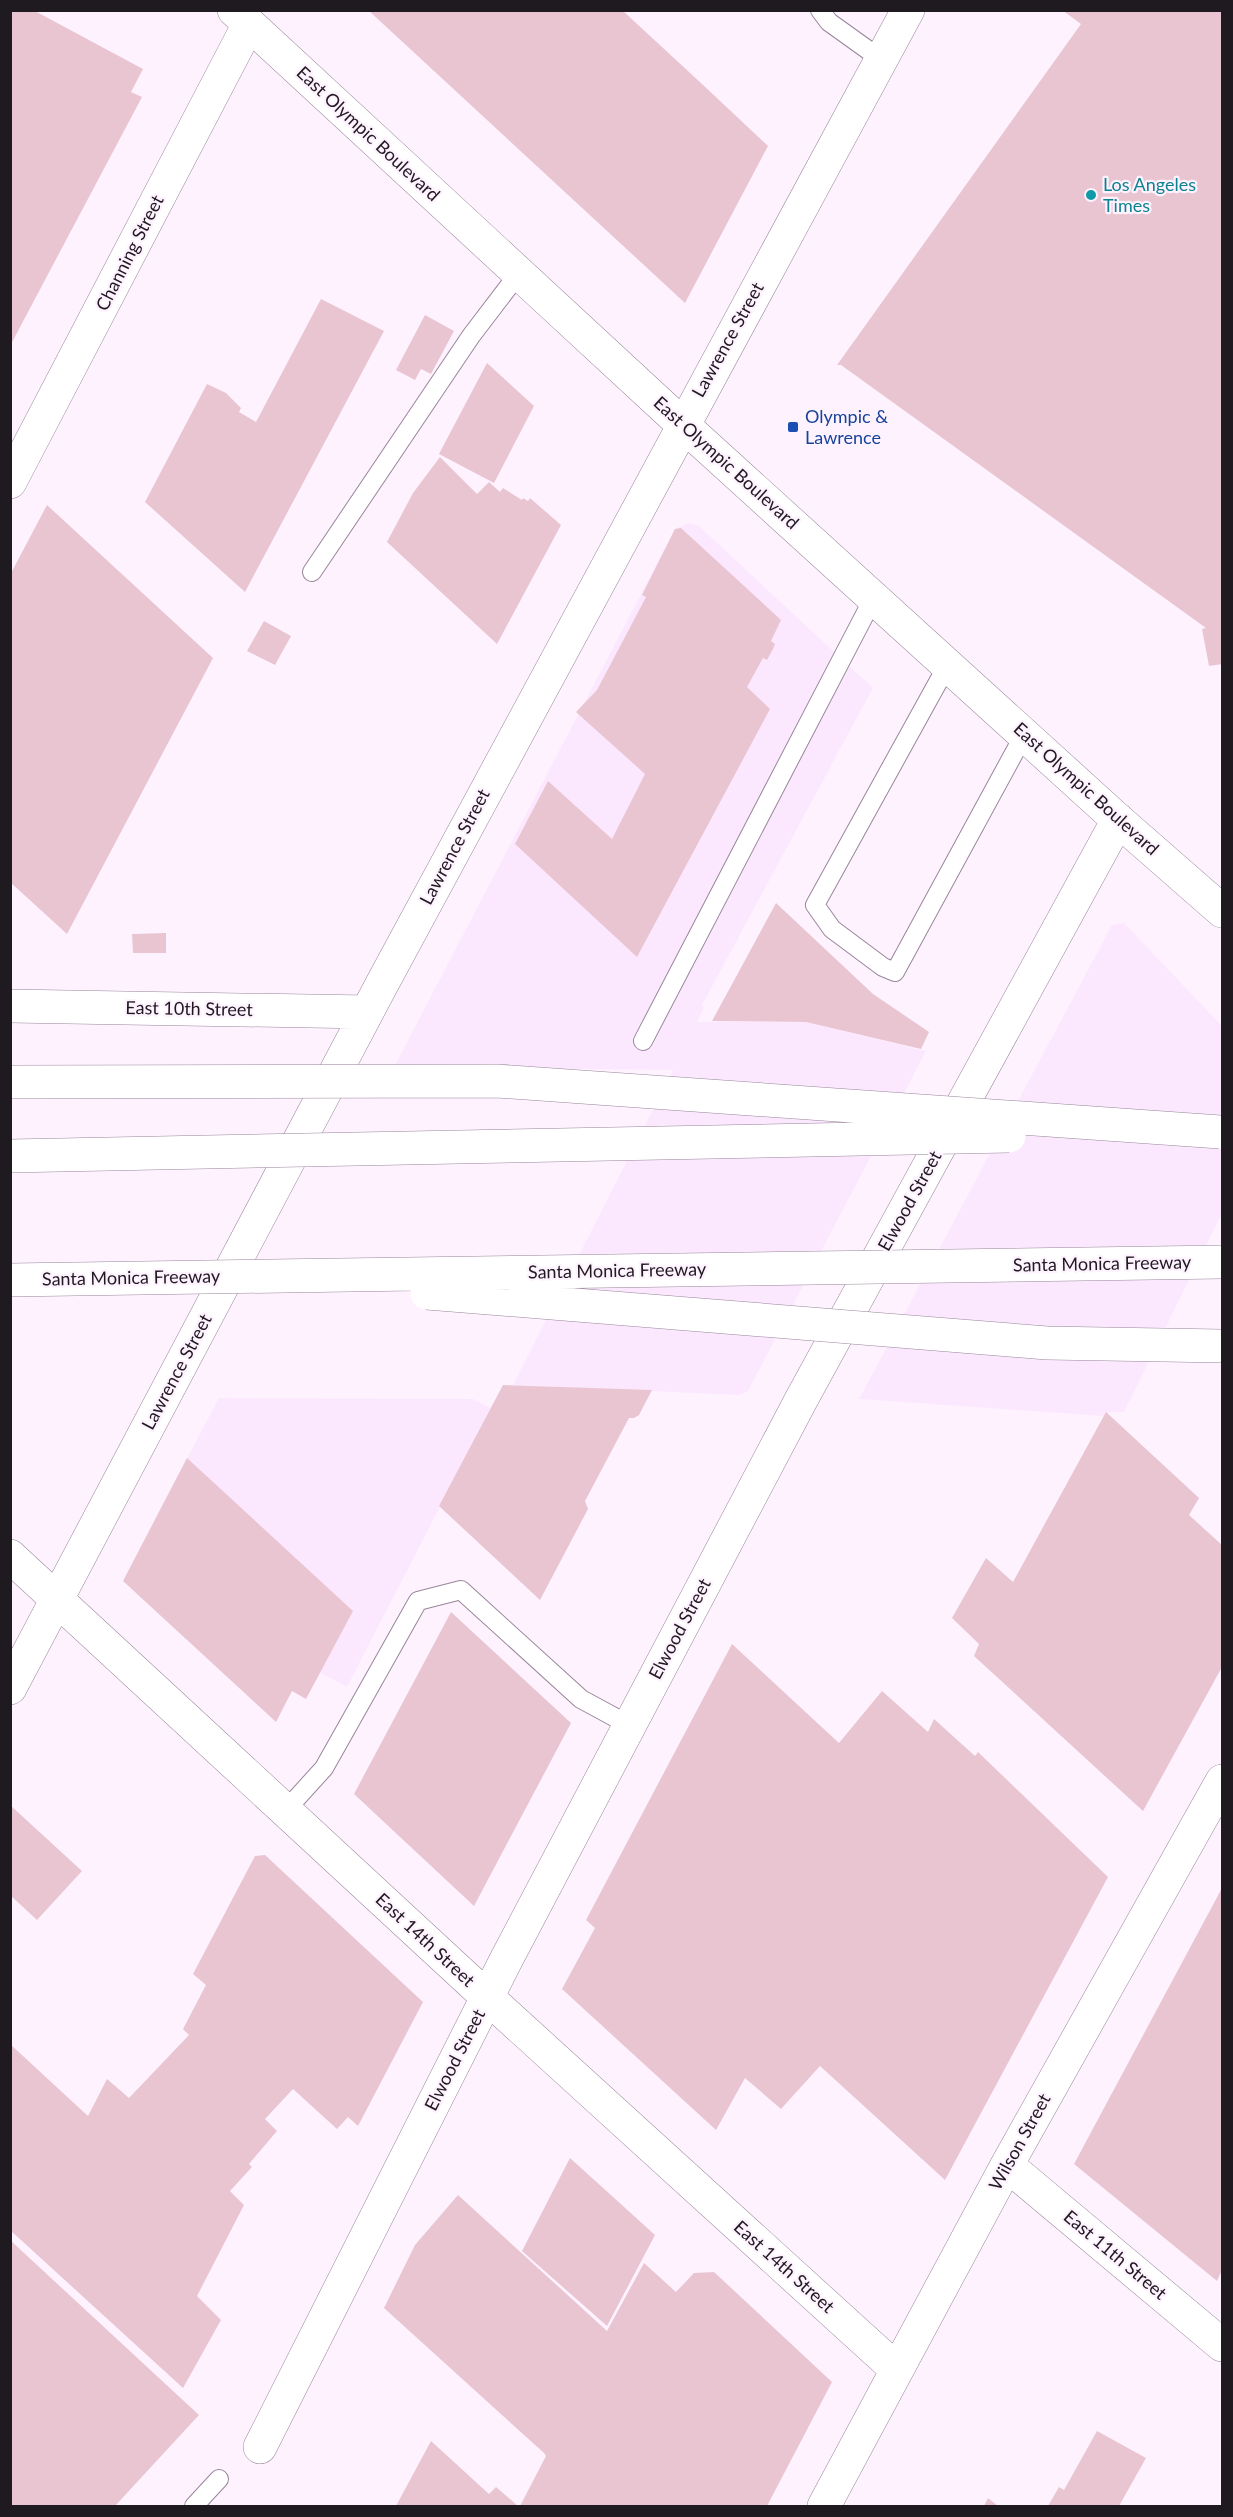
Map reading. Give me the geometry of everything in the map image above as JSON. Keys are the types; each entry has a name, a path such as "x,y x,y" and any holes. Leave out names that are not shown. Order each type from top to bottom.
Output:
{"main road":[{"name":"Lawrence Street","path":"10,1689 367,1012 682,424 908,10"},
{"name":"East Olympic Boulevard","path":"242,17 682,424 1025,733 1118,820 1222,911"},
{"name":"Channing Street","path":"10,482 242,17"},
{"name":"Elwood Street","path":"260,2447 487,1997 629,1725 801,1400 1118,820"},
{"name":"East 10th Street","path":"10,1006 367,1012"},
{"path":"10,1082 497,1081 1220,1132 10,1156"},
{"name":"Santa Monica Freeway","path":"10,1280 1222,1262"},
{"path":"230,1277 1047,1343 1222,1346"},
{"name":"East 14th Street","path":"10,1556 487,1997 896,2369"},
{"name":"Wilson Street","path":"824,2506 1007,2165 1222,1781"},
{"name":"East 11th Street","path":"1007,2165 1222,2345"}],"lane":[{"path":"820,10 829,22 882,60"},
{"path":"312,572 471,336 519,273"},
{"path":"643,1041 873,597"},
{"path":"948,664 815,905 831,929 883,967 895,972 1025,733"},
{"path":"285,1811 324,1768 418,1601 461,1590 581,1699 629,1725"},
{"path":"194,2506 219,2480"}],"shaded area":[{"path":"688,523 699,526 873,688 702,1005 704,1008 697,1022 806,1022 926,1051 748,1391 739,1395 513,1385 673,1070 394,1067 675,529"},
{"path":"1124,923 1222,1026 1222,1213 1124,1412 1106,1412 1104,1416 859,1399 1112,925"},
{"path":"219,1398 473,1399 491,1408 347,1687 320,1673 154,1521"}],"building":[{"path":"10,10 33,10 143,69 131,92 142,97 10,346"},
{"path":"368,10 622,10 768,146 685,303"},
{"name":"Los Angeles Times","path":"1062,10 1222,10 1222,664 1209,666 1202,629 1206,628 841,365 837,365 1081,24"},
{"path":"321,299 384,331 245,592 145,502 207,384 226,393 241,408 239,412 256,422"},
{"path":"425,315 454,331 431,374 421,369 415,380 396,370"},
{"path":"487,363 534,406 494,483 439,454"},
{"path":"440,457 477,494 489,482 500,492 503,488 522,500 523,498 528,501 530,498 561,525 497,644 387,542 413,493"},
{"path":"47,505 213,658 67,934 10,882 10,575"},
{"path":"681,528 781,620 771,641 775,644 773,649 767,660 763,658 747,687 770,709 637,957 515,844 548,781 612,839 645,774 576,712 597,690 646,597 642,595 675,529"},
{"path":"264,621 291,636 275,665 247,651"},
{"path":"776,903 873,994 929,1032 921,1049 806,1022 712,1021"},
{"path":"166,933 166,953 133,953 132,934"},
{"path":"503,1385 652,1390 639,1415 629,1418 585,1501 588,1509 540,1600 439,1506"},
{"path":"1106,1412 1199,1498 1189,1515 1222,1545 1222,1667 1143,1811 974,1656 979,1644 952,1618 986,1558 1013,1582"},
{"path":"187,1458 353,1611 306,1699 292,1691 276,1722 123,1581"},
{"path":"451,1612 571,1723 474,1906 354,1794"},
{"path":"732,1644 839,1743 882,1691 928,1732 934,1719 975,1756 978,1752 1108,1877 945,2180 820,2066 781,2109 745,2078 716,2130 562,1989 595,1928 586,1920"},
{"path":"10,1805 82,1871 37,1920 10,1895"},
{"path":"265,1855 423,2002 358,2126 348,2117 337,2129 293,2089 265,2119 277,2131 249,2164 252,2167 230,2191 244,2205 197,2296 221,2320 183,2388 10,2230 10,2044 88,2116 107,2079 129,2098 189,2035 183,2029 206,1985 193,1974 255,1856"},
{"path":"1222,1888 1222,2270 1217,2281 1074,2164"},
{"path":"570,2158 655,2235 607,2326 522,2251"},
{"path":"458,2195 607,2331 644,2263 676,2292 694,2273 714,2272 832,2382 767,2506 520,2506 546,2456 544,2453 384,2308 415,2245"},
{"path":"10,2240 199,2415 115,2506 10,2506"},
{"path":"1097,2431 1146,2458 1119,2506 1048,2506 1059,2487 1064,2490"},
{"path":"431,2441 489,2494 496,2487 518,2506 396,2506"},
{"path":"988,2498 998,2506 984,2506"}],"place":[{"name":"Los Angeles Times","path":"1091,195"},
{"name":"Olympic & Lawrence","path":"793,427"}]}
